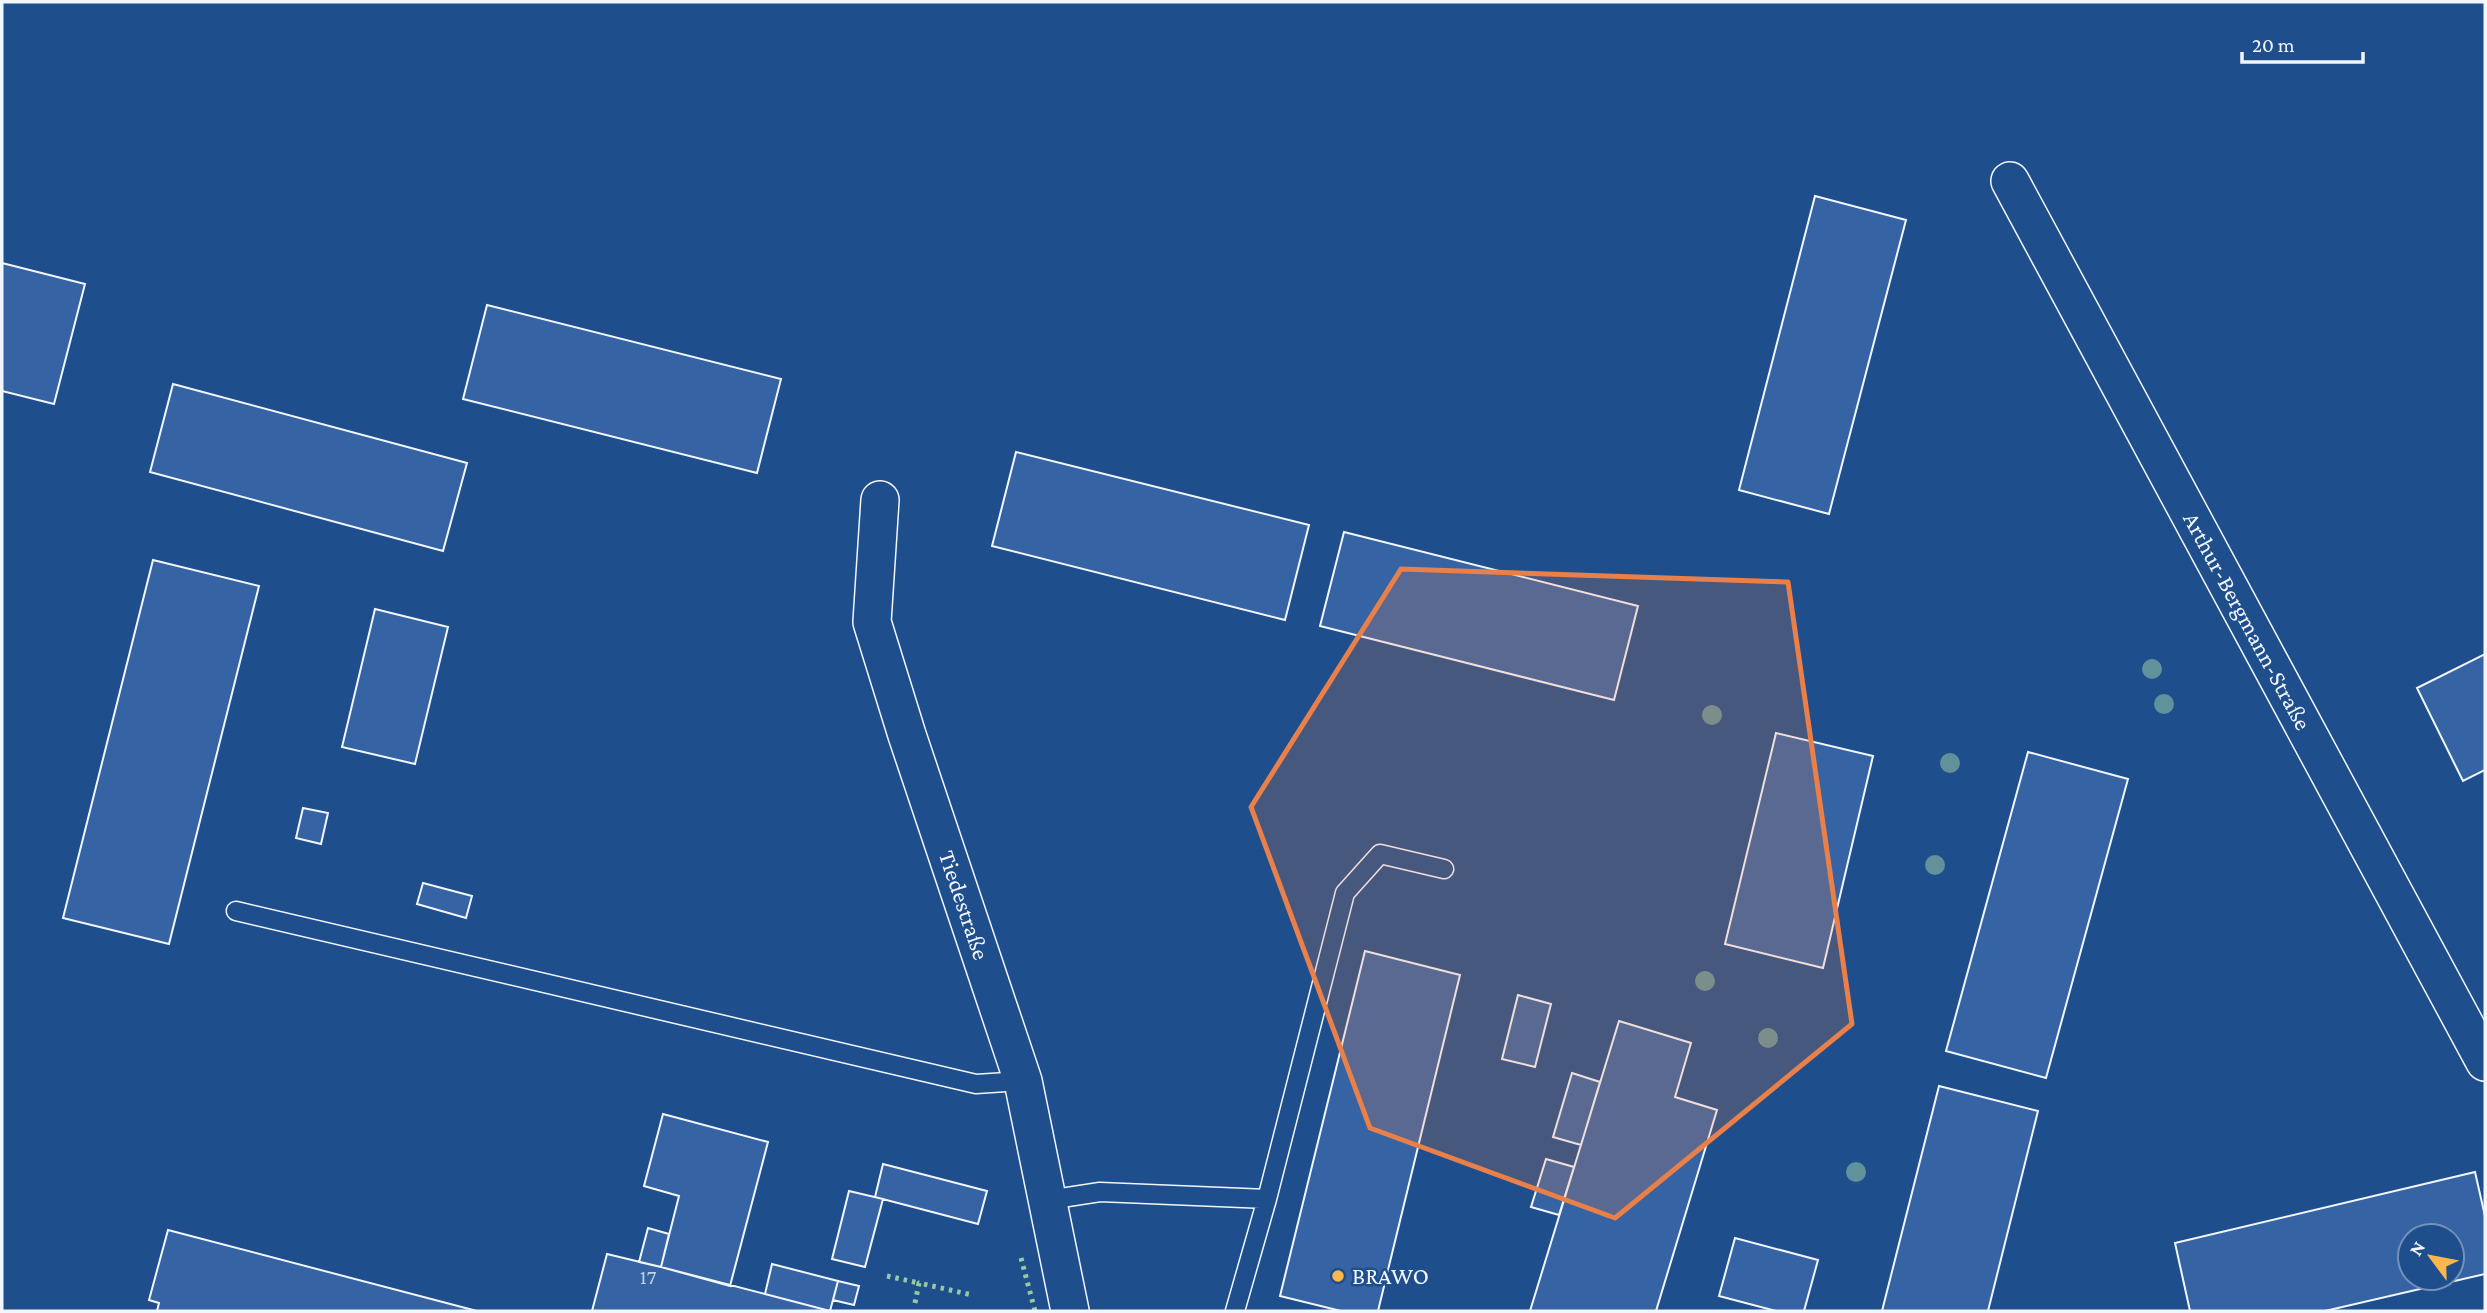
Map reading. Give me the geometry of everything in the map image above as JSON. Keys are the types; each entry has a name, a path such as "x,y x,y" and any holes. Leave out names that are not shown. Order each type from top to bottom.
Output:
{"street":[{"name":"Arthur-Bergmann-Straße","path":"2010,181 2485,1062"},
{"name":"Tiedestraße","path":"880,500 872,622 1023,1081 1070,1311"}],"lane":[{"path":"1235,1311 1267,1199 1345,893 1380,854 1444,869"},
{"path":"236,911 976,1084 1023,1081"},
{"path":"1048,1200 1100,1192 1267,1199"}],"highlighted area":[{"path":"1401,569 1788,582 1852,1024 1615,1218 1370,1128 1251,807"}],"building":[{"path":"1815,196 1906,220 1829,514 1739,490"},
{"path":"2,263 85,284 54,404 2,391"},
{"path":"487,305 781,379 757,473 463,399"},
{"path":"173,384 467,463 443,551 150,472"},
{"path":"1016,452 1309,525 1285,620 992,546"},
{"path":"1344,532 1638,606 1614,700 1320,626"},
{"path":"153,560 259,586 169,944 63,918"},
{"path":"375,609 448,627 415,764 342,747"},
{"path":"2485,654 2485,770 2463,781 2417,688"},
{"path":"1776,733 1873,756 1823,968 1725,944"},
{"path":"2028,752 2128,779 2046,1078 1946,1051"},
{"path":"303,808 328,813 321,844 296,838"},
{"path":"423,883 472,896 466,918 417,904"},
{"path":"1365,951 1460,975 1378,1311 1341,1311 1280,1296"},
{"path":"1518,995 1551,1004 1535,1067 1502,1059"},
{"path":"1619,1021 1691,1043 1675,1097 1717,1110 1656,1311 1530,1311"},
{"path":"1572,1073 1600,1082 1581,1145 1553,1137"},
{"path":"1939,1086 2038,1111 1988,1311 1882,1311"},
{"path":"663,1114 768,1142 730,1286 661,1267 679,1196 644,1186"},
{"path":"1546,1159 1574,1167 1559,1215 1531,1207"},
{"path":"883,1164 987,1191 978,1224 875,1197"},
{"path":"2475,1172 2485,1216 2485,1274 2466,1278 2466,1222 2396,1222 2396,1292 2407,1292 2325,1311 2190,1311 2175,1243"},
{"path":"849,1191 883,1199 865,1267 832,1259"},
{"path":"648,1228 669,1234 661,1267 639,1262"},
{"path":"168,1230 477,1311 157,1311 159,1303 149,1300"},
{"path":"1735,1238 1818,1260 1804,1311 1776,1311 1719,1296"},
{"path":"607,1254 661,1267 830,1311 592,1311"},
{"path":"772,1264 838,1281 830,1311 765,1294"},
{"path":"838,1281 859,1286 854,1305 833,1300"}],"hedge":[{"path":"1021,1258 1035,1311"},
{"path":"887,1276 919,1283"},
{"path":"915,1303 919,1283 972,1295"}],"place":[{"name":"BRAWO","path":"1338,1276"}]}
